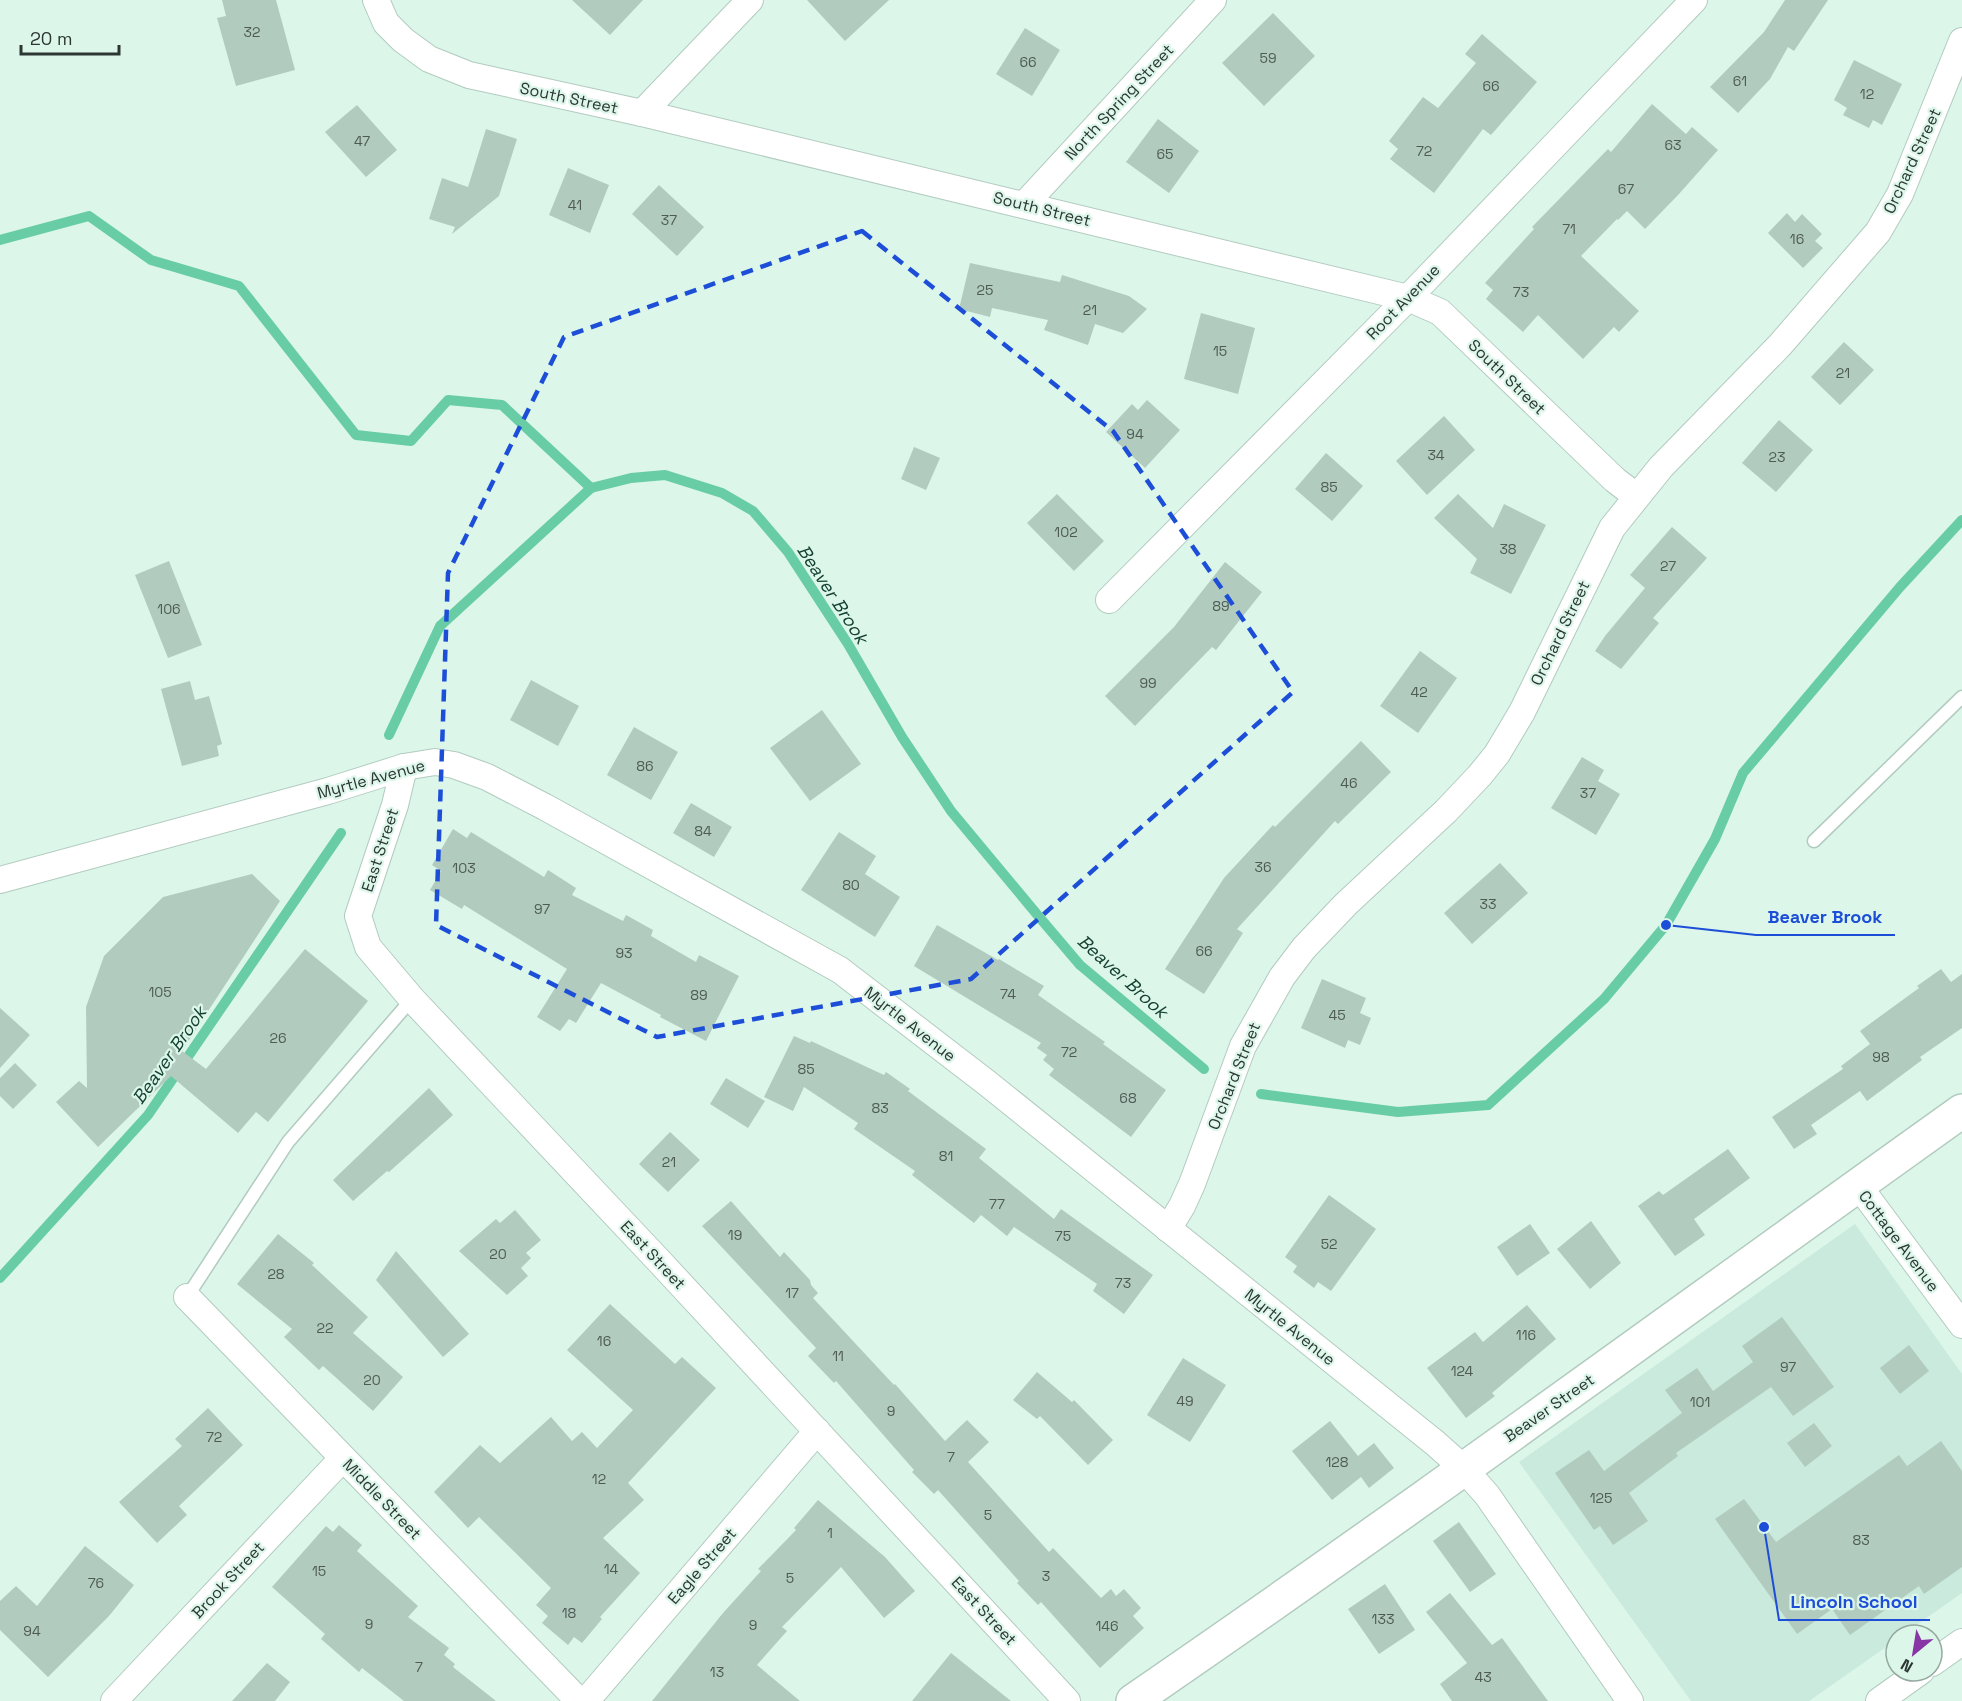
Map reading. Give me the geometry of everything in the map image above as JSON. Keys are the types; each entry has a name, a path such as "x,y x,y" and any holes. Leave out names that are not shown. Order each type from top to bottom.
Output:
{"street":[{"name":"South Street","path":"376,0 391,29 403,40 429,59 469,75 642,113 1408,298 1440,312 1636,496"},
{"path":"642,113 750,0"},
{"name":"North Spring Street","path":"1024,205 1214,0"},
{"name":"Root Avenue","path":"1109,600 1408,298 1694,0"},
{"name":"Orchard Street","path":"1168,1229 1192,1184 1243,1047 1282,977 1304,948 1346,904 1446,810 1497,754 1522,711 1612,528 1661,467 1780,345 1878,232 1900,194 1962,41"},
{"name":"Myrtle Avenue","path":"0,880 404,768 435,762 454,765 487,777 840,970 987,1083 1435,1443 1463,1468 1487,1495 1630,1701"},
{"name":"East Street","path":"404,768 358,916 368,947 412,999 1067,1701"},
{"name":"Beaver Street","path":"1133,1701 1290,1592 1962,1111"},
{"name":"Cottage Avenue","path":"1858,1185 1962,1325"},
{"name":"Middle Street","path":"187,1297 579,1701"},
{"name":"Eagle Street","path":"586,1701 817,1431"},
{"name":"Brook Street","path":"114,1701 342,1459"},
{"path":"1944,1655 1962,1642"},
{"path":"1879,1701 1904,1683"}],"lane":[{"path":"1814,841 1962,697"},
{"path":"187,1297 288,1142 412,999"}],"highlighted area":[{"path":"862,231 1113,431 1293,692 971,979 657,1037 436,925 448,573 564,337"}],"shaded area":[{"path":"1855,1224 1962,1374 1962,1593 1919,1623 1884,1623 1884,1648 1809,1701 1691,1701 1519,1462"}],"building":[{"path":"222,0 276,0 295,70 236,86 217,18 226,16"},
{"path":"572,0 643,0 610,35"},
{"path":"807,0 889,0 845,41"},
{"path":"1785,0 1828,0 1794,51 1788,47 1770,79 1738,113 1710,87 1764,32"},
{"path":"1273,13 1315,56 1264,106 1222,63"},
{"path":"1025,28 1060,50 1032,96 996,74"},
{"path":"1482,34 1537,82 1491,135 1483,129 1434,193 1390,159 1398,149 1389,141 1423,97 1438,108 1476,63 1465,54"},
{"path":"1854,60 1902,84 1882,125 1873,120 1869,128 1843,115 1847,108 1834,100"},
{"path":"1652,104 1686,134 1692,127 1718,150 1645,229 1627,211 1581,256 1639,311 1619,332 1614,327 1583,359 1538,315 1523,332 1486,299 1493,290 1485,283 1534,229 1532,227 1608,149 1611,152"},
{"path":"357,105 397,150 366,177 325,132"},
{"path":"1158,119 1199,151 1169,193 1126,162"},
{"path":"486,129 517,139 499,196 452,234 455,227 429,219 442,178 468,187"},
{"path":"568,168 609,185 590,233 549,215"},
{"path":"659,185 704,227 677,256 632,214"},
{"path":"1787,213 1795,222 1802,214 1822,234 1815,241 1823,248 1803,268 1768,233"},
{"path":"970,263 1060,282 1062,275 1129,296 1147,309 1123,333 1095,324 1088,345 1044,330 1048,320 992,308 990,317 959,309"},
{"path":"1201,313 1255,328 1238,394 1184,379"},
{"path":"1844,342 1874,370 1840,405 1811,377"},
{"path":"1147,400 1180,430 1145,468 1106,432 1132,404 1138,410"},
{"path":"1444,416 1475,450 1427,495 1396,461"},
{"path":"1779,420 1813,450 1776,492 1742,463"},
{"path":"914,447 940,458 926,490 901,479"},
{"path":"1326,453 1363,486 1332,521 1295,489"},
{"path":"1057,494 1104,541 1074,571 1027,523"},
{"path":"1458,494 1493,528 1504,504 1546,525 1511,594 1470,573 1477,559 1434,518"},
{"path":"1672,527 1707,558 1653,618 1659,623 1621,669 1595,651 1645,588 1630,575"},
{"path":"169,561 202,645 168,658 135,575"},
{"path":"1225,562 1262,592 1216,650 1212,647 1135,726 1105,696 1174,627"},
{"path":"1420,651 1457,678 1418,733 1380,706"},
{"path":"531,680 579,706 558,746 510,720"},
{"path":"190,681 195,700 209,696 222,744 217,746 219,756 182,766 161,689"},
{"path":"822,710 861,764 810,801 770,748"},
{"path":"634,727 678,752 651,800 607,775"},
{"path":"1361,741 1391,772 1338,824 1335,821 1237,929 1243,933 1204,994 1165,969 1224,878 1273,825 1275,827"},
{"path":"1582,757 1604,770 1598,781 1620,794 1596,835 1551,808"},
{"path":"691,803 732,827 714,857 673,833"},
{"path":"453,829 467,838 471,832 544,877 548,870 576,888 572,895 623,921 626,915 653,930 651,936 696,962 699,955 739,976 706,1041 601,983 576,1023 569,1019 560,1031 537,1017 567,969 464,905 462,909 430,890 441,871 432,865"},
{"path":"839,832 876,856 865,874 900,897 875,937 801,890"},
{"path":"1500,863 1528,893 1472,944 1444,913"},
{"path":"252,874 280,901 182,1051 206,1069 305,949 368,1001 268,1122 256,1112 238,1133 171,1076 98,1147 56,1102 79,1081 87,1088 86,1007 104,956 163,897"},
{"path":"937,925 1044,986 1038,995 1105,1042 1103,1044 1166,1090 1131,1137 1049,1075 1054,1069 1043,1060 1047,1055 1037,1048 1041,1043 914,966"},
{"path":"1941,969 1951,982 1962,974 1962,1028 1920,1057 1922,1060 1867,1101 1860,1091 1811,1125 1817,1134 1794,1149 1772,1117 1843,1069 1841,1066 1870,1044 1860,1031"},
{"path":"1322,979 1366,998 1360,1013 1371,1018 1360,1045 1348,1040 1345,1048 1301,1028"},
{"path":"0,1008 30,1035 0,1068"},
{"path":"794,1036 810,1043 811,1041 884,1075 886,1072 986,1149 979,1158 1054,1219 1061,1209 1153,1275 1124,1314 1093,1291 1097,1284 1014,1227 1007,1236 981,1215 974,1223 912,1175 915,1171 854,1129 858,1123 804,1087 793,1111 764,1097"},
{"path":"15,1063 37,1085 13,1109 0,1096 0,1078"},
{"path":"726,1078 765,1101 748,1128 710,1104"},
{"path":"429,1088 453,1115 353,1201 333,1180"},
{"path":"670,1132 700,1160 668,1192 639,1164"},
{"path":"1728,1149 1750,1178 1694,1219 1705,1235 1675,1256 1638,1206 1659,1191 1663,1195"},
{"path":"1329,1195 1376,1229 1331,1291 1318,1282 1314,1288 1293,1272 1297,1266 1285,1257"},
{"path":"731,1201 780,1257 784,1252 810,1280 818,1293 813,1298 895,1384 945,1441 967,1420 989,1442 968,1462 1049,1552 1053,1548 1101,1598 1111,1589 1116,1596 1124,1589 1141,1608 1133,1616 1144,1628 1100,1668 1041,1602 1038,1605 1017,1583 1019,1581 938,1490 934,1494 912,1472 914,1470 836,1381 834,1383 808,1356 816,1348 702,1226"},
{"path":"515,1210 541,1240 526,1253 531,1258 521,1268 528,1276 507,1295 459,1251 496,1219 500,1223"},
{"path":"1591,1221 1621,1263 1590,1289 1557,1249"},
{"path":"1530,1224 1550,1253 1517,1276 1497,1247"},
{"path":"278,1234 314,1263 312,1265 368,1317 353,1333 403,1377 373,1411 323,1366 319,1370 284,1337 292,1329 237,1284"},
{"path":"396,1251 469,1334 443,1357 376,1280"},
{"path":"610,1304 675,1364 682,1357 716,1388 628,1483 644,1500 603,1538 640,1573 600,1617 602,1619 582,1643 574,1637 568,1645 542,1623 548,1616 536,1605 551,1588 479,1517 468,1528 434,1492 480,1445 500,1463 551,1417 572,1441 582,1432 597,1448 633,1410 567,1350"},
{"path":"1527,1305 1556,1339 1492,1393 1495,1396 1466,1418 1427,1368 1475,1332 1483,1342"},
{"path":"1782,1317 1834,1387 1793,1416 1771,1387 1676,1453 1678,1456 1629,1493 1648,1521 1613,1545 1600,1526 1594,1530 1555,1473 1589,1450 1604,1471 1682,1413 1665,1390 1697,1368 1713,1391 1753,1362 1742,1346"},
{"path":"1909,1345 1929,1371 1900,1394 1880,1368"},
{"path":"1183,1358 1226,1385 1190,1442 1147,1415"},
{"path":"1037,1372 1072,1402 1074,1400 1113,1440 1088,1465 1040,1416 1037,1419 1013,1400"},
{"path":"208,1408 243,1445 179,1506 187,1515 157,1543 119,1502 182,1446 175,1439"},
{"path":"1330,1421 1358,1456 1374,1443 1394,1468 1369,1488 1361,1477 1332,1500 1292,1451"},
{"path":"1814,1423 1832,1446 1805,1467 1787,1443"},
{"path":"1941,1441 1962,1471 1962,1567 1924,1594 1919,1586 1850,1635 1832,1609 1797,1634 1715,1519 1744,1499 1776,1542 1899,1455 1907,1466"},
{"path":"818,1500 885,1557 915,1591 884,1618 841,1567 782,1627 787,1631 757,1665 800,1701 652,1701 723,1613 761,1571 758,1569 796,1530 794,1528"},
{"path":"1459,1522 1496,1574 1470,1592 1433,1541"},
{"path":"339,1525 362,1545 357,1551 418,1606 408,1617 449,1648 444,1655 455,1664 453,1667 496,1701 404,1701 362,1668 359,1672 321,1639 325,1634 272,1587 326,1526 333,1532"},
{"path":"85,1546 134,1585 109,1616 48,1677 0,1630 0,1601 16,1586 37,1606"},
{"path":"1385,1584 1415,1630 1379,1654 1348,1609"},
{"path":"1450,1593 1492,1645 1502,1638 1548,1701 1452,1701 1440,1684 1467,1663 1426,1612"},
{"path":"951,1653 1011,1701 912,1701"},
{"path":"267,1663 290,1682 275,1701 232,1701"}],"waterway":[{"path":"0,240 89,216 151,260 239,286 356,435 411,441 448,400 502,405 591,488"},
{"name":"Beaver Brook","path":"389,735 440,626 591,488 631,478 665,475 722,493 753,511 788,552 848,644 902,737 951,811 1040,918 1080,965 1204,1069"},
{"name":"Beaver Brook","path":"1261,1094 1398,1112 1488,1105 1604,999 1666,925 1715,839 1743,773 1900,587 1962,520"},
{"name":"Beaver Brook","path":"0,1278 148,1115 341,833"}],"place":[{"name":"Beaver Brook","path":"1666,925"},
{"name":"Lincoln School","path":"1764,1527"}]}
